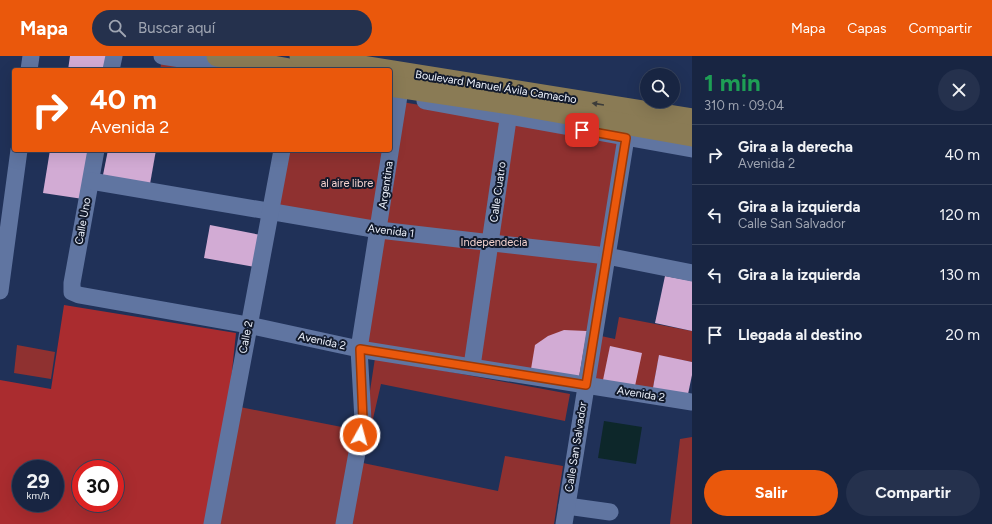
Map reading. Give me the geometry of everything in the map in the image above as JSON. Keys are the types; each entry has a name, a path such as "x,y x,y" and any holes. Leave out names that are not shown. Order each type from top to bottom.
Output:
{"main road":[{"path":"217,56 285,68"},
{"name":"Boulevard Manuel Ávila Camacho","path":"300,56 336,68"},
{"name":"Boulevard Manuel Ávila Camacho","path":"394,87 511,104 692,136"},
{"name":"Boulevard Manuel Ávila Camacho","path":"628,124 692,119"}],"street":[{"path":"29,68 31,56"},
{"path":"111,68 114,56"},
{"path":"162,56 237,68"},
{"path":"297,68 300,56"},
{"name":"Argentina","path":"392,106 394,87"},
{"name":"Calle Cuatro","path":"472,366 511,104"},
{"path":"628,124 692,149"},
{"name":"Calle San Salvador","path":"564,524 628,124"},
{"path":"0,291 7,191 18,152"},
{"name":"Calle Uno","path":"72,292 96,152"},
{"name":"Calle 2","path":"212,524 248,325 282,152"},
{"name":"Argentina","path":"344,524 363,420 360,349 379,230 387,152"},
{"name":"Avenida 1","path":"91,181 379,230 607,256 692,273"},
{"name":"Avenida 2","path":"72,292 79,295 248,325 360,349 692,402"},
{"path":"567,506 610,512"}],"green space":[{"path":"162,59 212,68 160,68"},
{"name":"Independecia","path":"402,102 625,139 585,383 362,346"},
{"name":"al aire libre","path":"286,152 387,152 375,222 277,205"},
{"path":"619,317 692,331 692,362 659,356 652,393 592,381 601,336 615,339"},
{"path":"17,345 55,352 51,379 14,373"},
{"path":"375,358 570,394 565,421 381,384 372,423 366,417"},
{"path":"240,407 357,430 339,524 218,524"},
{"path":"692,437 692,524 670,524 680,439"},
{"path":"505,456 563,466 554,524 351,524 363,463 498,491"}],"shaded area":[{"path":"64,305 236,333 216,524 0,524 0,380 51,389"},
{"path":"604,421 642,427 636,464 598,458"}],"building":[{"path":"70,56 109,56 107,68 68,68"},
{"path":"50,152 91,152 83,199 43,193"},
{"path":"108,152 156,152 150,184 103,175"},
{"path":"210,225 261,235 255,267 204,258"},
{"path":"665,276 692,281 692,331 655,323"},
{"path":"564,330 587,331 579,377 531,369 535,345 548,336"},
{"path":"610,346 642,353 635,386 603,380"},
{"path":"659,355 692,362 692,375 687,399 652,393"}],"route":[{"path":"360,435 363,420 360,349 586,385 626,138 582,130"}]}
